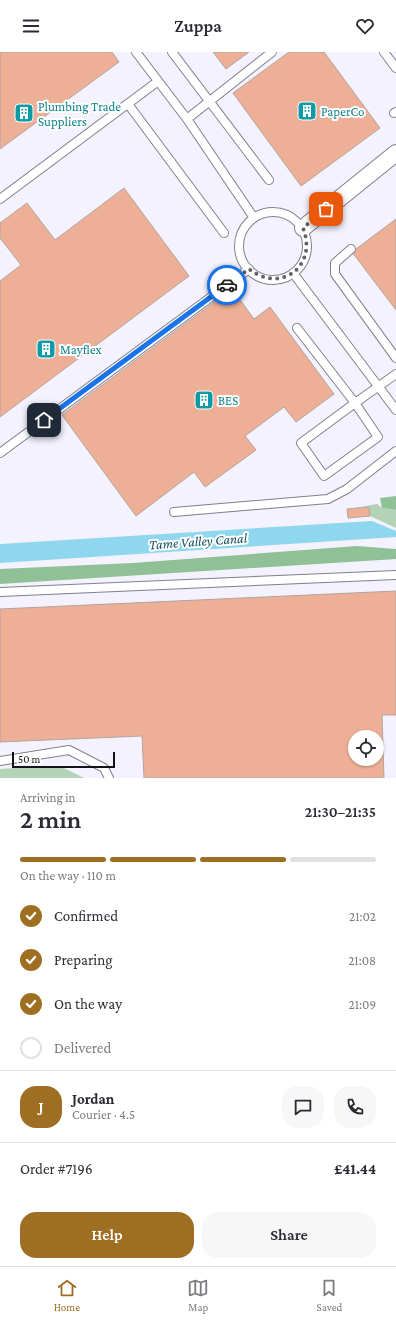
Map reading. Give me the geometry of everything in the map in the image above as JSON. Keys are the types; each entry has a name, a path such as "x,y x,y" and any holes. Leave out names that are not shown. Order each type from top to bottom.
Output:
{"street":[{"path":"303,228 396,153"}],"lane":[{"path":"136,52 157,82 187,119 254,218"},
{"path":"172,52 269,180"},
{"path":"187,119 272,52"},
{"path":"384,52 396,68"},
{"path":"0,199 157,82"},
{"path":"128,104 224,233"},
{"path":"275,212 286,214 303,228 306,237 305,257 293,273 285,278 275,279 257,275 249,269 242,260 240,248 241,237 246,226 254,218 264,213 275,212"},
{"path":"351,249 335,263 335,274 396,358"},
{"path":"0,453 249,269"},
{"path":"293,273 396,410"},
{"path":"297,328 356,403 378,437 324,476 301,443 356,403 378,386 396,374"},
{"path":"174,512 328,499 347,489 396,451"},
{"path":"0,592 396,575"},
{"path":"0,761 69,750 104,768 109,778"}],"green space":[{"path":"396,496 396,510 382,508 380,498"},
{"path":"377,504 382,508 396,510 396,528 370,516 369,507 355,508"},
{"path":"357,546 396,549 396,559 0,584 0,569 133,563"},
{"path":"31,767 64,768 84,778 0,778 0,769"}],"water":[{"name":"Tame Valley Canal","path":"372,521 396,531 396,537 0,563 0,544"}],"building":[{"name":"Plumbing Trade Suppliers","path":"0,52 112,52 119,62 0,149"},
{"path":"213,52 249,52 226,69"},
{"name":"PaperCo","path":"289,52 324,52 380,128 301,186 233,93"},
{"name":"Mayflex","path":"124,188 189,276 0,417 0,281 21,265 0,238 0,223 27,203 55,240"},
{"path":"396,219 396,310 352,252"},
{"name":"BES","path":"232,289 254,319 270,307 334,394 296,422 284,407 245,436 256,450 205,487 194,472 136,516 62,415"},
{"path":"369,507 370,516 348,518 347,509"},
{"path":"396,591 396,715 382,715 382,730 348,730 348,766 384,766 384,778 144,778 142,736 0,742 0,609"}],"way so far":[{"path":"227,285 249,269 257,275 275,279 285,278 293,273 300,266 305,257 307,247 303,228 326,209"}],"place":[{"name":"PaperCo","path":"307,111"},
{"name":"Plumbing Trade Suppliers","path":"24,113"},
{"name":"Mayflex","path":"46,349"},
{"name":"BES","path":"204,400"}],"route":[{"path":"44,420 227,285"}]}
